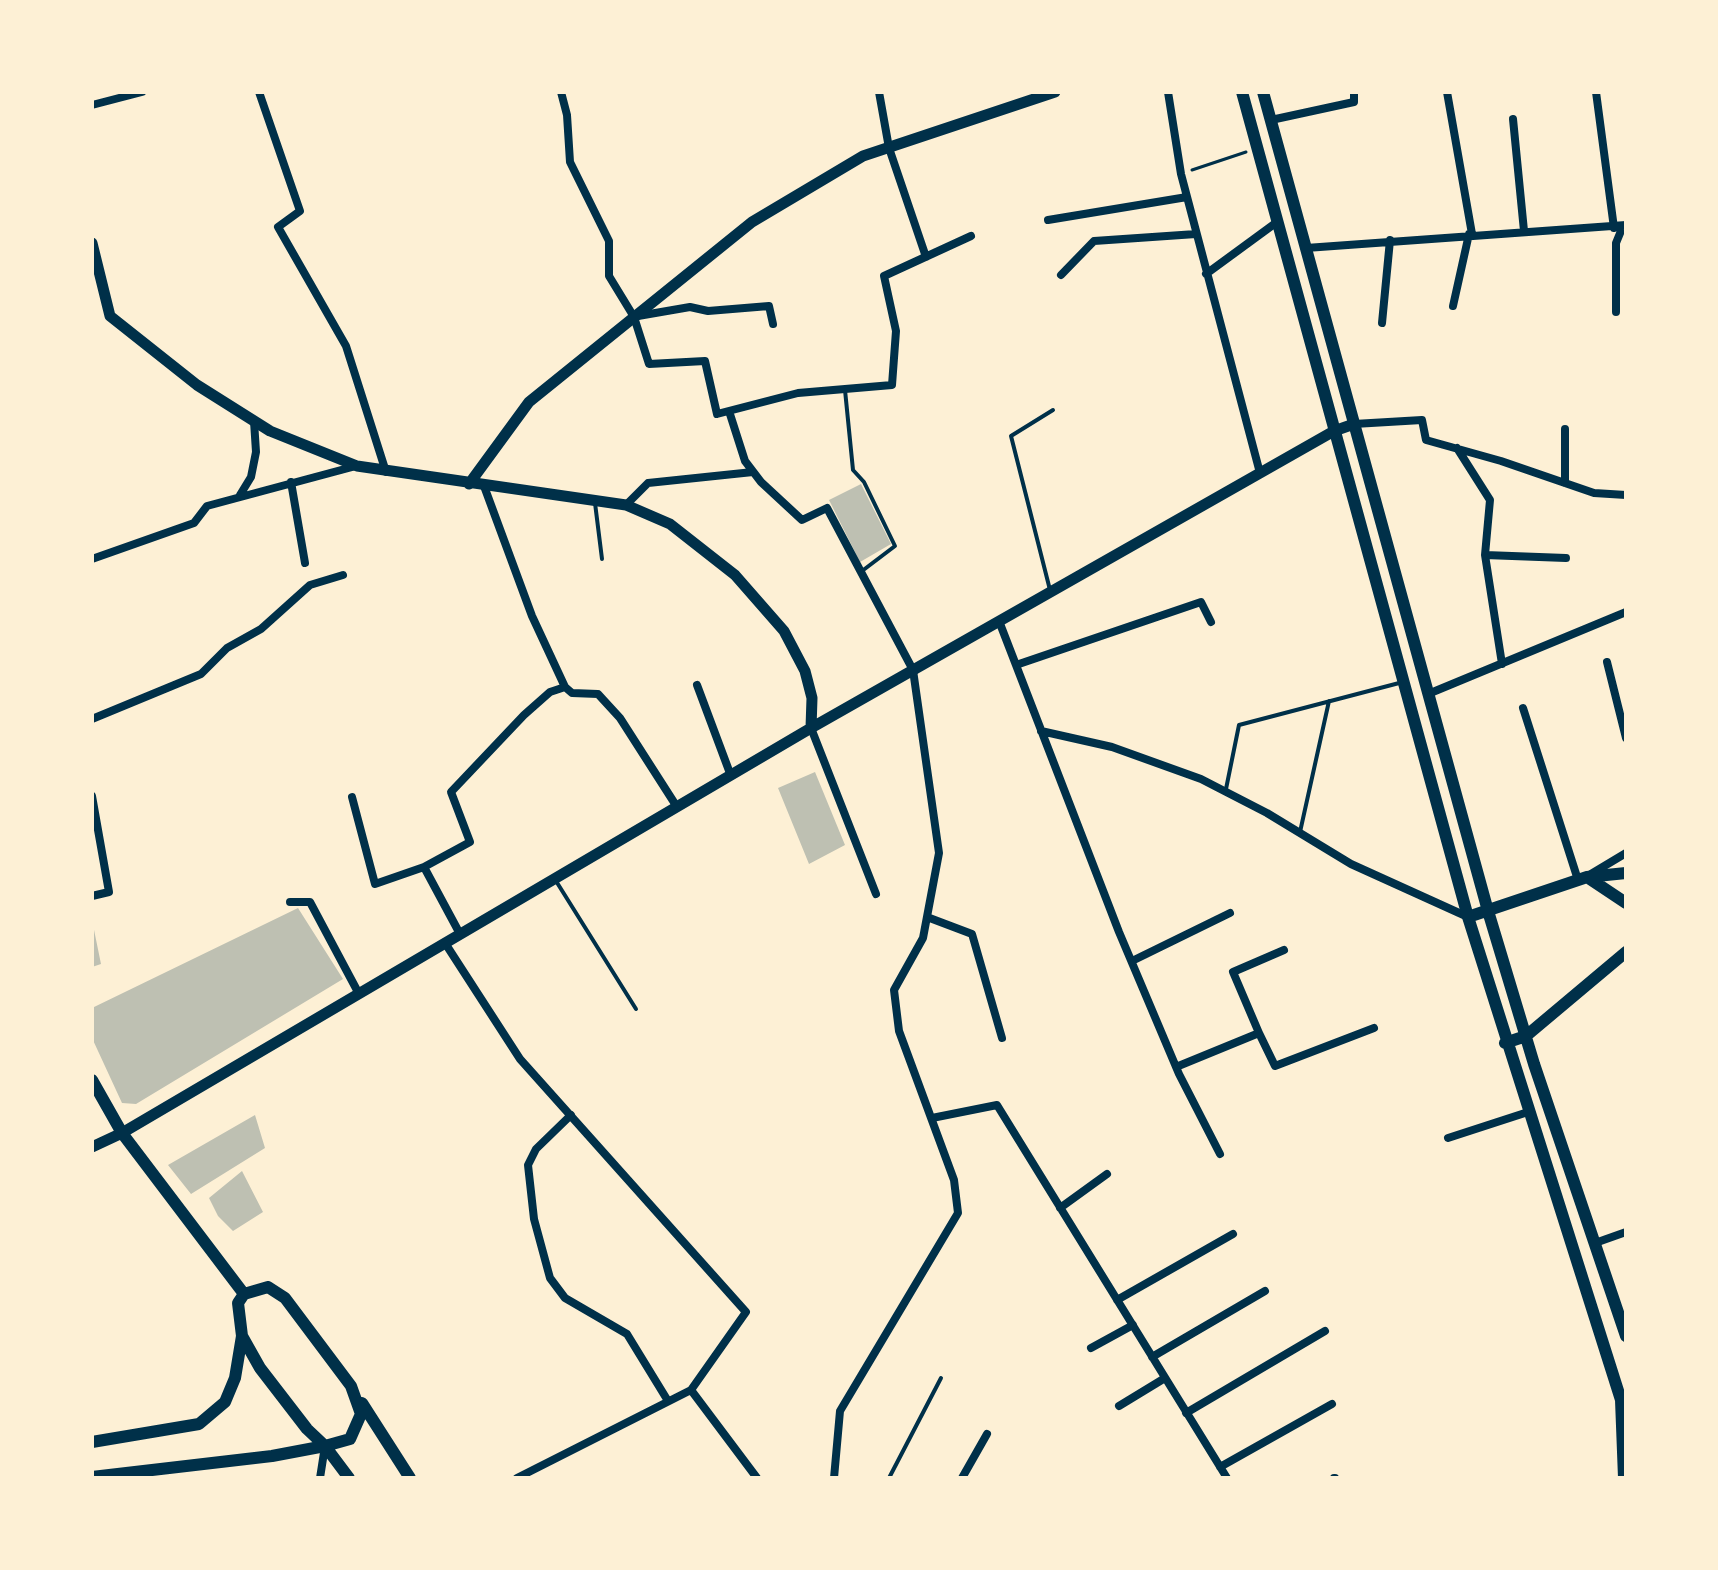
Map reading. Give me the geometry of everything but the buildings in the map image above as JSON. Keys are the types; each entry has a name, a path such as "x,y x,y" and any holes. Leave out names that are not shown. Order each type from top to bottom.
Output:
{"main road":[{"path":"1242,92 1468,917 1505,1043 1621,1400 1624,1478"},
{"path":"1263,92 1488,911 1526,1036 1626,1336"},
{"path":"1468,917 1582,878 1626,873"},
{"path":"1582,878 1626,903"},
{"path":"1505,1043 1526,1036 1626,952"},
{"path":"92,1080 122,1133 244,1294"},
{"path":"92,1442 199,1424 225,1402 235,1378 242,1336 238,1303 244,1294 268,1287 285,1298 351,1386 410,1478"},
{"path":"242,1336 280,1395 349,1478"},
{"path":"92,1477 272,1456 350,1439 361,1414 351,1386"}],"street":[{"path":"92,105 142,92"},
{"path":"259,92 300,211 278,227 346,346 386,472"},
{"path":"561,92 567,115 570,162 609,241 609,276 634,317 649,364 705,361 717,414 798,393 892,385 896,331 884,276 971,236"},
{"path":"879,92 889,148 926,257"},
{"path":"469,484 529,402 752,222 863,156 1055,92"},
{"path":"1168,92 1181,174 1260,473"},
{"path":"1271,120 1354,102 1354,92"},
{"path":"1447,92 1471,234 1453,306"},
{"path":"1596,92 1621,226 1616,243 1616,312"},
{"path":"1513,119 1524,231"},
{"path":"1048,220 1187,197"},
{"path":"1206,274 1277,222"},
{"path":"1306,248 1471,234 1621,226"},
{"path":"1061,275 1094,241 1196,234"},
{"path":"1382,323 1390,240"},
{"path":"92,243 110,316 197,385 270,431 357,466 626,505 670,524 719,560 764,604 784,631 805,671 812,698 811,728 876,894"},
{"path":"634,317 690,307 708,311 769,306 773,324"},
{"path":"729,411 745,461 753,472 802,520 827,508 913,670 939,853 923,938 894,990 899,1031 954,1180 958,1213 840,1411 834,1478"},
{"path":"92,1147 122,1133 811,728 1334,431 1354,424 1422,420 1426,440 1594,493 1626,495"},
{"path":"239,496 251,477 256,452 254,421"},
{"path":"1565,429 1565,483"},
{"path":"1457,448 1490,500 1485,555 1502,664"},
{"path":"92,559 194,523 207,506 357,466"},
{"path":"626,505 648,483 753,472"},
{"path":"291,482 305,563"},
{"path":"484,486 532,616 565,687 572,693 598,694 620,718 677,807"},
{"path":"1485,555 1566,558"},
{"path":"92,719 201,674 227,648 261,629 310,585 343,575"},
{"path":"1016,665 1201,602 1211,622"},
{"path":"1428,694 1626,612"},
{"path":"999,621 1132,961 1176,1067 1220,1154"},
{"path":"1607,662 1626,738"},
{"path":"697,685 731,776"},
{"path":"352,797 375,884 424,867 470,842 451,792 524,715 550,692 565,687"},
{"path":"1523,708 1582,878 1626,853"},
{"path":"1041,731 1112,747 1201,779 1351,864 1468,917"},
{"path":"92,796 109,892 92,896"},
{"path":"424,867 460,934"},
{"path":"290,902 310,902 359,994"},
{"path":"1132,961 1230,913"},
{"path":"927,917 972,934 1002,1038"},
{"path":"445,943 520,1059 746,1312 691,1390 517,1478"},
{"path":"1284,950 1233,972 1275,1066 1374,1028"},
{"path":"1176,1067 1259,1033"},
{"path":"932,1118 997,1105 1227,1478"},
{"path":"1448,1138 1528,1112"},
{"path":"571,1115 536,1149 528,1165 534,1219 550,1278 565,1298 627,1334 668,1401"},
{"path":"1060,1208 1107,1174"},
{"path":"1595,1243 1626,1232"},
{"path":"1117,1300 1233,1234"},
{"path":"1152,1357 1265,1291"},
{"path":"1091,1348 1133,1325"},
{"path":"1186,1413 1325,1331"},
{"path":"1119,1406 1165,1378"},
{"path":"691,1390 757,1478"},
{"path":"1220,1467 1332,1404"},
{"path":"962,1478 987,1434"},
{"path":"320,1478 325,1446"}],"lane":[{"path":"844,389 853,470 864,482 895,546 862,571"},
{"path":"1051,592 1011,436 1053,410"},
{"path":"594,501 602,559"},
{"path":"1225,791 1239,725 1403,682"},
{"path":"1300,833 1329,701"},
{"path":"555,879 636,1009"},
{"path":"889,1478 941,1378"}],"path":[{"path":"1181,174 1257,148"}]}
